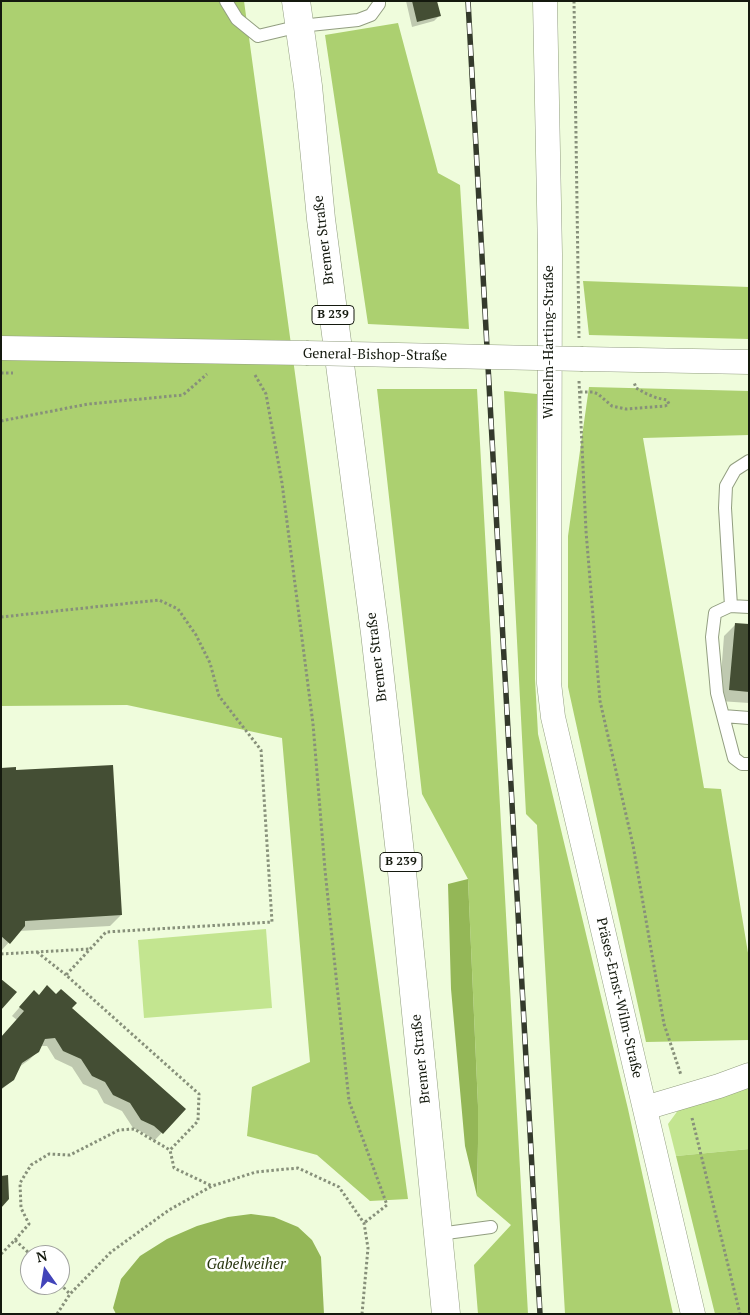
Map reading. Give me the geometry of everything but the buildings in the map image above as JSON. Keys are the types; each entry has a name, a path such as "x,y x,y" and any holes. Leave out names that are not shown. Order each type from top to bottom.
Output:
{"main road":[{"name":"Bremer Straße","path":"298,13 308,86 321,219 373,623 401,862 446,1314"}],"street":[{"name":"Wilhelm-Harting-Straße","path":"545,1 550,254 549,682"},
{"name":"General-Bishop-Straße","path":"1,348 749,362"},
{"name":"Präses-Ernst-Wilm-Straße","path":"549,682 552,716 693,1314"},
{"path":"645,1108 749,1075"}],"lane":[{"path":"226,1 237,19 258,36 298,13 358,20 371,15 379,4 378,1"},
{"path":"731,606 725,508 726,486 734,470 749,462"},
{"path":"749,607 731,606 715,613 712,638 717,693 734,758 742,764 749,764"},
{"path":"723,716 749,718"},
{"path":"439,1234 491,1227"}],"path":[{"path":"574,1 580,392 586,531 600,701 633,845 664,1024 687,1095 740,1314"},
{"path":"1,421 88,404 183,395 208,374"},
{"path":"255,374 266,394 282,484 314,724 325,870 349,1101 387,1205 364,1223"},
{"path":"580,392 593,392 612,406 626,408 665,406 669,404 667,400 657,398 636,388 634,379"},
{"path":"1,617 159,600 178,609 196,635 210,663 219,696 261,750 272,922 106,932 66,975"},
{"path":"1,954 92,949"},
{"path":"37,952 66,975 199,1094 198,1121 170,1150"},
{"path":"1,1254 29,1224 21,1208 20,1183 30,1165 49,1154 70,1155 119,1130 134,1128 170,1150 174,1168 212,1186"},
{"path":"70,1294 112,1252 169,1210 212,1186 256,1172 298,1168 339,1187 364,1223 368,1248 362,1314"},
{"path":"15,1240 20,1245"},
{"path":"56,1314 69,1295"}],"shaded area":[{"path":"1,1 244,1 408,1199 370,1201 317,1155 247,1136 252,1087 310,1062 282,738 127,705 1,706"},
{"path":"398,23 438,173 460,185 469,329 368,324 325,35"},
{"path":"583,281 749,287 749,339 589,335"},
{"path":"589,387 749,391 749,435 643,438 704,788 721,789 749,959 749,1040 646,1042 568,687 568,536"},
{"path":"377,389 477,389 528,1314 478,1314 474,1265 511,1225 477,1196 478,1106 468,879 422,794"},
{"path":"504,391 537,394 535,679 538,734 628,1109 673,1314 565,1314 537,825 526,814"},
{"path":"266,929 272,1008 144,1018 138,940"},
{"path":"749,1081 749,1149 676,1156 668,1124 679,1109"},
{"path":"749,1149 749,1314 715,1314 676,1156"}],"water":[{"path":"468,879 478,1106 477,1196 465,1146 451,989 448,884"},
{"name":"Gabelweiher","path":"251,1214 274,1217 298,1227 312,1240 321,1257 324,1314 116,1314 113,1308 121,1279 140,1256 167,1239 197,1226 228,1217"}],"railway":[{"path":"468,1 540,1314"}]}
